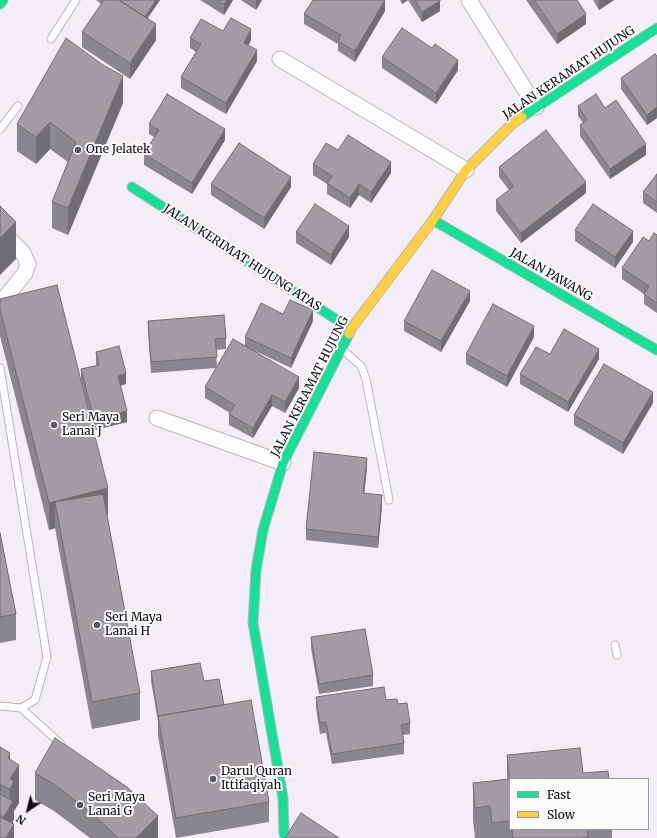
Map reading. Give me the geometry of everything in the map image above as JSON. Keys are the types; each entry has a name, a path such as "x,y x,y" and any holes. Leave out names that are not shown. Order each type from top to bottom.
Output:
{"street":[{"path":"0,4 3,0"},
{"path":"469,0 536,107"},
{"name":"JALAN KERAMAT HUJUNG","path":"284,834 283,798 253,623 256,570 263,530 283,463 350,329 433,220 466,170 512,124 657,28"},
{"path":"280,59 466,170"},
{"name":"JALAN KERIMAT HUJUNG ATAS","path":"132,187 350,329"},
{"name":"JALAN PAWANG","path":"433,220 657,350"},
{"path":"0,229 23,253 28,264 25,273 0,304"},
{"path":"157,418 283,463"}],"lane":[{"path":"51,39 76,0"},
{"path":"0,129 18,106"},
{"path":"341,348 361,366 366,379 389,500"},
{"path":"0,368 47,658 35,700 21,708 0,706"},
{"path":"615,645 618,655"},
{"path":"21,708 68,750"}],"building":[{"path":"104,0 119,0 156,24 130,63 82,32"},
{"path":"119,0 156,0 145,17"},
{"path":"217,0 227,0 224,4"},
{"path":"313,0 385,0 355,51 338,41 341,35 304,14"},
{"path":"415,0 440,0 440,1 422,12"},
{"path":"534,0 577,0 586,14 557,34"},
{"path":"231,18 251,29 244,43 257,50 226,103 181,77 201,44 190,38 201,19 223,31"},
{"path":"402,28 432,48 435,44 458,60 436,93 382,57"},
{"path":"66,38 103,65 123,76 68,208 52,202 76,142 50,122 36,137 17,124"},
{"path":"655,54 657,56 657,107 647,115 621,78"},
{"path":"167,94 225,129 192,183 144,154 159,130 149,124"},
{"path":"596,94 605,108 616,100 646,144 610,169 580,125 587,120 578,106"},
{"path":"546,130 586,182 521,233 496,200 514,186 499,167"},
{"path":"348,135 391,162 371,192 359,184 350,198 327,183 332,176 313,164 326,143 338,150"},
{"path":"239,143 291,177 264,218 211,184"},
{"path":"657,174 657,202 643,192"},
{"path":"315,204 349,226 331,255 296,232"},
{"path":"593,204 633,231 615,257 575,230"},
{"path":"0,206 16,222 0,238"},
{"path":"654,233 657,235 657,303 644,294 649,286 622,268 643,237 649,241"},
{"path":"432,270 470,291 441,341 404,321"},
{"name":"Seri Maya Lanai J","path":"57,285 108,488 49,503 0,309 0,299"},
{"path":"290,300 313,310 291,358 245,337 261,303 283,314"},
{"path":"493,304 534,326 507,376 466,354"},
{"path":"224,315 226,338 215,339 217,357 151,362 148,321"},
{"path":"564,329 599,349 568,402 520,374 536,347 550,354"},
{"path":"233,339 299,377 285,402 272,395 253,428 229,414 235,405 205,387"},
{"path":"119,346 126,373 118,376 127,411 94,420 81,369 99,365 96,352"},
{"path":"604,364 653,392 623,443 574,415"},
{"path":"314,452 367,458 363,493 382,495 378,537 306,529"},
{"name":"Seri Maya Lanai H","path":"103,494 140,693 92,702 55,502"},
{"path":"0,533 16,614 0,617"},
{"path":"365,629 373,675 319,684 311,637"},
{"path":"200,663 204,681 219,679 224,705 158,716 151,671"},
{"path":"384,687 386,700 397,699 398,704 407,703 410,723 401,725 404,743 332,754 326,722 320,723 316,697"},
{"name":"Darul Quran Ittifaqiyah","path":"251,700 269,802 176,818 158,716"},
{"path":"55,738 127,787 158,816 136,838 118,838 95,816 54,784 35,773"},
{"path":"0,747 10,753 8,758 19,765 10,779 14,781 10,789 1,785 0,787"},
{"path":"580,748 583,773 608,771 609,778 510,778 507,755"},
{"path":"509,779 509,821 492,823 490,806 475,808 473,783"},
{"path":"0,794 13,801 4,817 0,815"},
{"path":"301,813 339,838 285,838"},
{"path":"0,817 14,824 6,838 0,838"},
{"path":"512,830 587,830 588,837 581,838 513,838"}],"traffic: fast":[{"path":"0,4 3,0"},
{"path":"522,117 657,28"},
{"path":"132,187 351,329"},
{"path":"433,220 657,350"},
{"path":"284,834 283,798 253,623 256,570 263,530 283,463 349,334"}],"traffic: slow":[{"path":"349,334 351,329 433,220 466,170 512,124 522,117"}],"place":[{"name":"One Jelatek","path":"78,150"},
{"name":"Seri Maya Lanai J","path":"54,425"},
{"name":"Seri Maya Lanai H","path":"97,625"},
{"name":"Darul Quran Ittifaqiyah","path":"213,779"},
{"name":"Seri Maya Lanai G","path":"80,805"}]}
